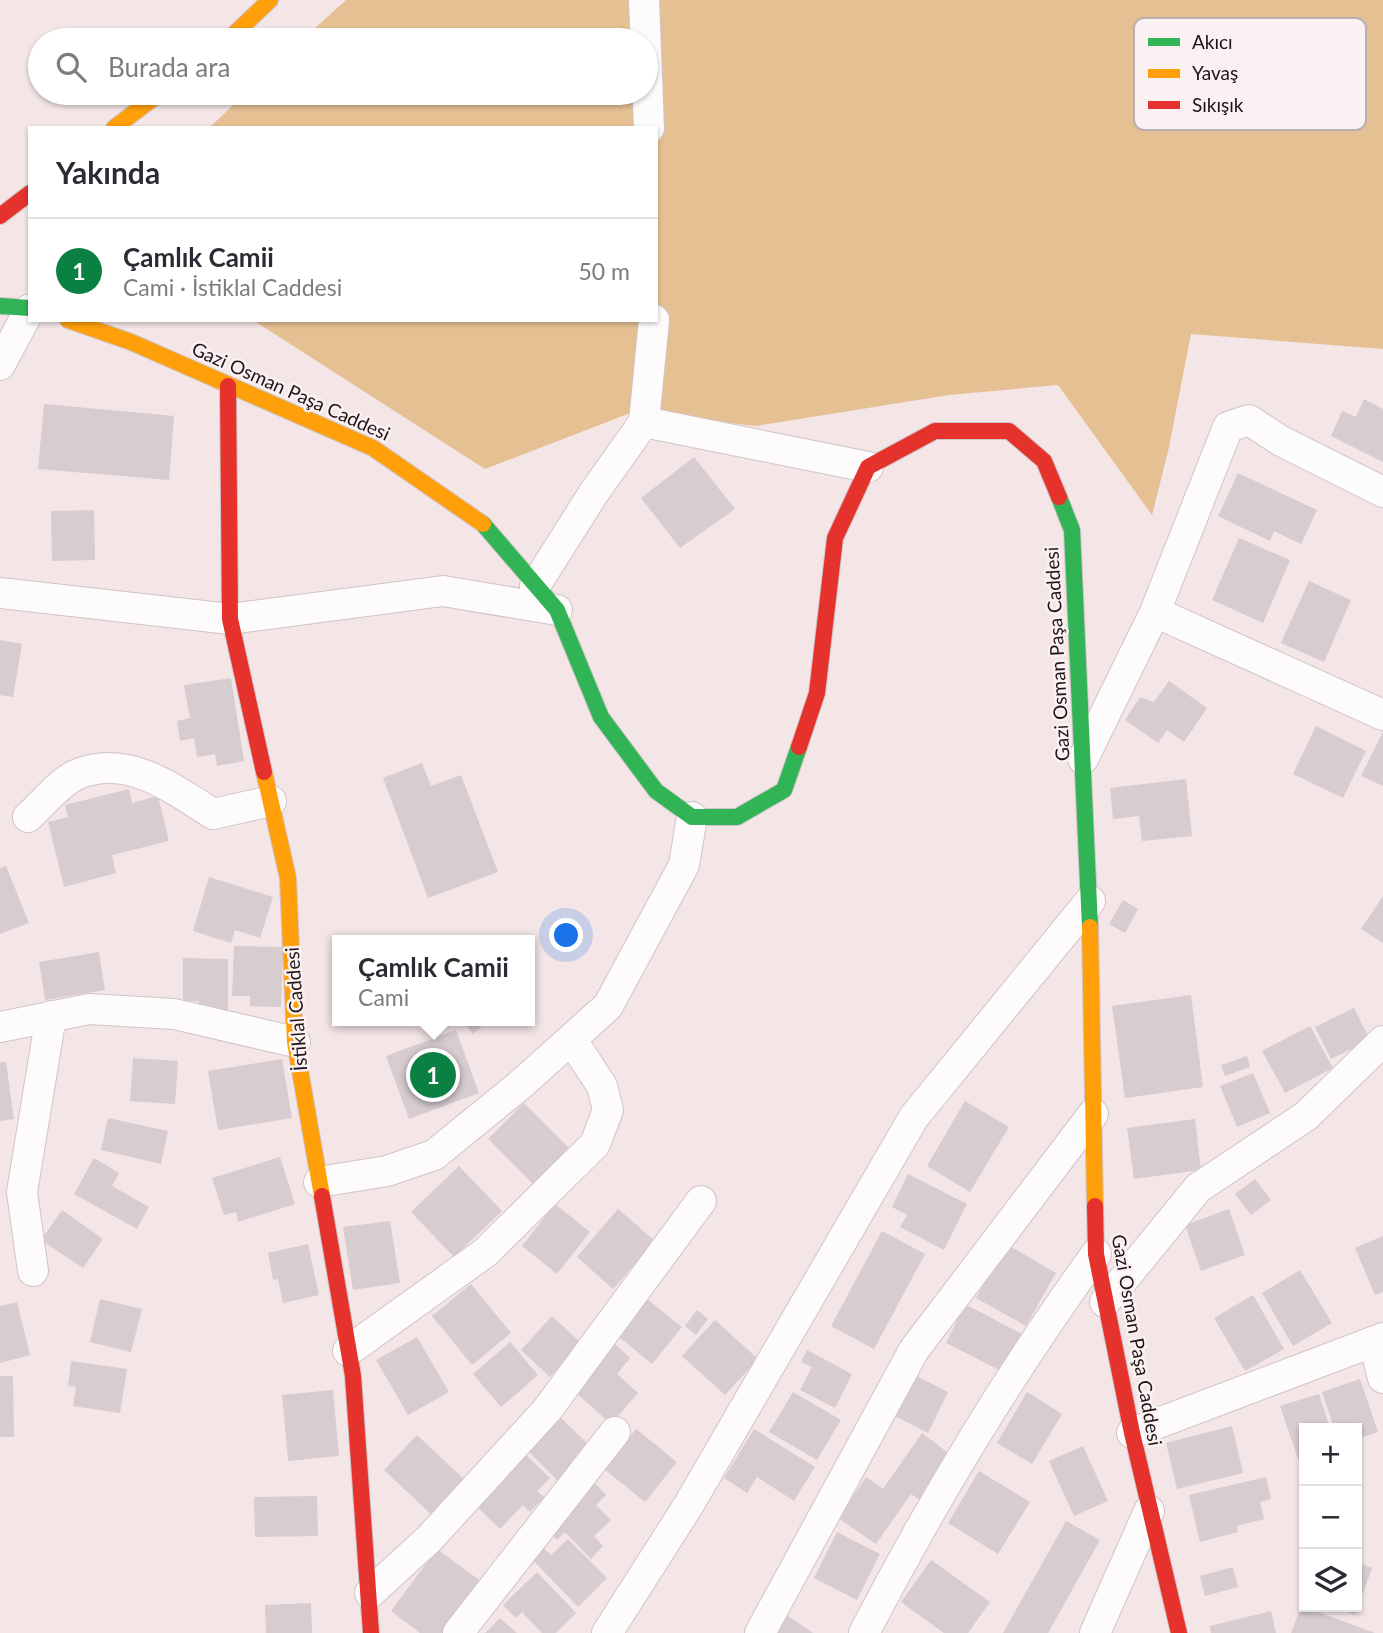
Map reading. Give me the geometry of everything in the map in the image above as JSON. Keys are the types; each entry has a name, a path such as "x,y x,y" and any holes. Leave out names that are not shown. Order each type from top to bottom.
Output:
{"street":[{"path":"241,28 270,0"},
{"path":"644,0 645,28"},
{"path":"117,126 144,105"},
{"path":"648,105 649,126"},
{"path":"0,216 28,195"},
{"path":"0,306 28,308"},
{"path":"0,365 28,312"},
{"name":"Gazi Osman Paşa Caddesi","path":"74,322 131,342 373,448 478,518 557,610 601,717 656,791 692,817"},
{"path":"535,586 593,494 644,422 654,322"},
{"name":"İstiklal Caddesi","path":"228,386 230,619 288,878 295,1042 348,1351 370,1593 371,1633"},
{"path":"1083,759 1155,612 1228,427 1249,420 1281,441 1383,492"},
{"path":"319,1182 387,1171 433,1155 571,1039 608,1006 684,865 692,817 737,817 784,790 817,693 835,538 868,467 644,422"},
{"name":"Gazi Osman Paşa Caddesi","path":"868,467 935,432 1009,430 1044,461 1072,530 1090,901 1096,1254 1149,1511 1179,1633"},
{"path":"0,593 230,619 443,591 557,610"},
{"path":"1155,612 1383,715"},
{"path":"28,817 76,775 118,766 164,783 213,814 271,802"},
{"path":"607,1633 688,1506 914,1117 1090,901"},
{"path":"0,1027 89,1009 174,1014 295,1042"},
{"path":"33,1271 22,1192 51,1016"},
{"path":"348,1351 486,1252 595,1144 608,1110 602,1086 571,1039"},
{"path":"1105,1302 1198,1188 1306,1116 1383,1041"},
{"path":"760,1633 914,1350 1093,1114"},
{"path":"370,1593 429,1539 547,1410 701,1201"},
{"path":"864,1633 891,1582 1038,1335 1096,1254"},
{"path":"1132,1433 1379,1340 1383,1378"},
{"path":"458,1633 615,1432"},
{"path":"1095,1633 1149,1511"}],"shaded area":[{"path":"346,0 1383,0 1383,349 1191,334 1169,447 1152,515 1058,385 949,395 756,426 633,412 485,469 256,322 658,322 658,126 211,126 233,105 658,105 658,28 315,28"}],"building":[{"path":"1364,399 1383,409 1383,462 1331,436 1342,411 1356,417"},
{"path":"44,404 174,416 169,480 38,469"},
{"path":"694,457 735,509 680,548 641,498"},
{"path":"1238,473 1317,510 1301,544 1274,531 1270,541 1218,516"},
{"path":"94,510 95,560 52,561 51,511"},
{"path":"1239,538 1290,560 1263,623 1212,600"},
{"path":"1309,581 1351,600 1324,662 1281,643"},
{"path":"0,640 22,644 13,697 0,695"},
{"path":"231,678 244,761 217,766 215,754 197,757 194,738 180,741 177,721 190,718 184,685"},
{"path":"1169,681 1207,708 1184,742 1167,730 1158,743 1125,720 1140,697 1154,702"},
{"path":"1316,726 1366,751 1343,798 1293,774"},
{"path":"1383,732 1383,786 1361,776"},
{"path":"422,763 431,786 461,775 498,872 428,898 383,778"},
{"path":"1186,779 1192,836 1142,841 1139,816 1113,819 1110,788"},
{"path":"129,789 132,803 158,796 169,841 112,855 116,873 64,887 48,822 68,817 65,805"},
{"path":"6,866 29,923 0,934 0,868"},
{"path":"209,877 273,897 260,938 235,930 231,943 193,931"},
{"path":"1383,896 1383,943 1361,929"},
{"path":"1123,900 1138,909 1125,933 1109,924"},
{"path":"234,946 283,947 281,1007 250,1006 250,996 232,996"},
{"path":"99,952 105,990 45,1000 39,962"},
{"path":"183,958 228,959 228,1013 199,1013 199,1001 183,1001"},
{"path":"1191,995 1203,1087 1125,1098 1112,1006"},
{"path":"1354,1008 1370,1040 1331,1059 1315,1027"},
{"path":"466,1026 482,1026 473,1034"},
{"path":"1310,1026 1333,1068 1285,1093 1262,1051"},
{"path":"456,1030 479,1093 409,1119 386,1056"},
{"path":"1247,1056 1250,1067 1225,1076 1221,1065"},
{"path":"133,1058 178,1061 175,1104 130,1101"},
{"path":"282,1059 292,1118 218,1130 208,1071"},
{"path":"0,1062 6,1062 14,1119 0,1121"},
{"path":"1253,1073 1270,1113 1237,1127 1220,1086"},
{"path":"965,1101 1009,1127 970,1192 927,1166"},
{"path":"524,1103 569,1148 533,1184 488,1139"},
{"path":"108,1118 168,1131 161,1164 101,1150"},
{"path":"1195,1119 1201,1170 1134,1179 1127,1128"},
{"path":"280,1157 295,1204 238,1222 236,1212 224,1215 212,1178"},
{"path":"94,1158 119,1173 112,1186 149,1207 137,1229 74,1194"},
{"path":"459,1166 502,1211 454,1257 411,1212"},
{"path":"908,1174 967,1204 944,1250 900,1227 907,1215 892,1207"},
{"path":"1255,1179 1271,1200 1251,1215 1235,1194"},
{"path":"555,1204 590,1232 557,1274 522,1246"},
{"path":"618,1209 655,1241 613,1289 577,1257"},
{"path":"1229,1209 1245,1255 1201,1271 1185,1225"},
{"path":"62,1210 103,1239 83,1268 41,1240"},
{"path":"390,1221 400,1283 353,1290 343,1227"},
{"path":"882,1231 925,1254 874,1349 831,1326"},
{"path":"1383,1236 1383,1292 1375,1295 1355,1248"},
{"path":"308,1244 319,1295 283,1303 278,1279 273,1280 268,1253"},
{"path":"1006,1244 1056,1273 1026,1326 976,1298"},
{"path":"1300,1270 1332,1323 1293,1346 1262,1293"},
{"path":"471,1284 511,1333 472,1365 432,1316"},
{"path":"1253,1295 1284,1349 1245,1371 1214,1318"},
{"path":"100,1299 142,1309 131,1352 90,1342"},
{"path":"647,1299 682,1327 652,1364 618,1336"},
{"path":"17,1302 30,1355 0,1363 0,1306"},
{"path":"965,1304 1022,1334 1003,1372 946,1343"},
{"path":"697,1310 708,1319 696,1335 685,1326"},
{"path":"552,1316 581,1343 550,1377 521,1350"},
{"path":"715,1320 758,1359 725,1395 682,1356"},
{"path":"417,1337 449,1392 408,1415 376,1360"},
{"path":"510,1342 538,1375 501,1407 473,1374"},
{"path":"614,1343 630,1358 617,1374 638,1393 611,1424 573,1390"},
{"path":"807,1350 852,1374 835,1408 800,1390 812,1367 801,1362"},
{"path":"71,1361 127,1369 120,1413 73,1406 76,1387 68,1386"},
{"path":"915,1375 948,1392 928,1433 895,1416"},
{"path":"0,1376 13,1376 14,1437 0,1437"},
{"path":"1360,1379 1378,1432 1362,1437 1362,1423 1332,1423 1322,1392"},
{"path":"333,1390 339,1456 288,1461 282,1395"},
{"path":"793,1392 841,1420 817,1460 769,1432"},
{"path":"1027,1392 1062,1414 1032,1464 997,1443"},
{"path":"1319,1394 1328,1423 1299,1423 1299,1459 1298,1459 1280,1406"},
{"path":"559,1416 593,1449 560,1483 526,1449"},
{"path":"1232,1426 1243,1473 1177,1489 1166,1443"},
{"path":"636,1429 677,1462 645,1502 604,1469"},
{"path":"754,1429 815,1467 794,1501 757,1477 747,1493 724,1478"},
{"path":"922,1433 955,1458 924,1503 911,1494 876,1544 838,1518 866,1477 883,1489"},
{"path":"417,1435 468,1483 435,1518 384,1470"},
{"path":"1083,1446 1108,1501 1074,1516 1049,1461"},
{"path":"522,1451 550,1478 537,1491 544,1497 530,1512 523,1505 500,1529 473,1503"},
{"path":"979,1471 1030,1502 998,1554 948,1523"},
{"path":"1266,1477 1271,1499 1260,1502 1264,1519 1237,1526 1238,1532 1200,1542 1189,1495"},
{"path":"594,1482 606,1495 596,1505 611,1520 594,1536 603,1546 591,1559 565,1532 557,1540 546,1529"},
{"path":"317,1496 318,1536 255,1537 254,1497"},
{"path":"1066,1521 1100,1540 1048,1633 1003,1633"},
{"path":"837,1532 880,1554 857,1600 814,1578"},
{"path":"568,1539 607,1578 578,1607 529,1556 541,1545 551,1555"},
{"path":"437,1549 482,1582 444,1633 420,1633 391,1611"},
{"path":"931,1560 990,1602 968,1633 944,1633 901,1602"},
{"path":"1362,1564 1372,1568 1362,1596"},
{"path":"1233,1567 1238,1587 1205,1596 1200,1576"},
{"path":"537,1572 576,1613 556,1633 542,1633 522,1612 516,1618 503,1605"},
{"path":"311,1603 312,1633 266,1633 265,1605"},
{"path":"1271,1611 1276,1633 1211,1633 1210,1626"},
{"path":"1299,1612 1318,1612 1375,1633 1291,1633"},
{"path":"785,1614 813,1633 772,1633"},
{"path":"500,1618 517,1633 485,1633"}],"traffic: fast":[{"path":"0,306 28,308"},
{"path":"1059,497 1072,530 1090,927"},
{"path":"483,524 557,610 601,717 656,791 692,817 737,817 784,790 799,747"}],"traffic: slow":[{"path":"241,28 270,0"},
{"path":"117,126 144,105"},
{"path":"74,322 131,342 373,448 483,524"},
{"path":"264,772 288,878 295,1042 322,1196"},
{"path":"1090,927 1095,1206"}],"traffic: jam":[{"path":"0,216 28,195"},
{"path":"228,386 230,619 264,772"},
{"path":"799,747 817,693 835,538 868,467 935,431 1009,431 1044,461 1059,497"},
{"path":"322,1196 353,1376 371,1633"},
{"path":"1095,1206 1096,1254 1132,1433 1179,1633"}],"place":[{"name":"Çamlık Camii","path":"433,1075"}]}
